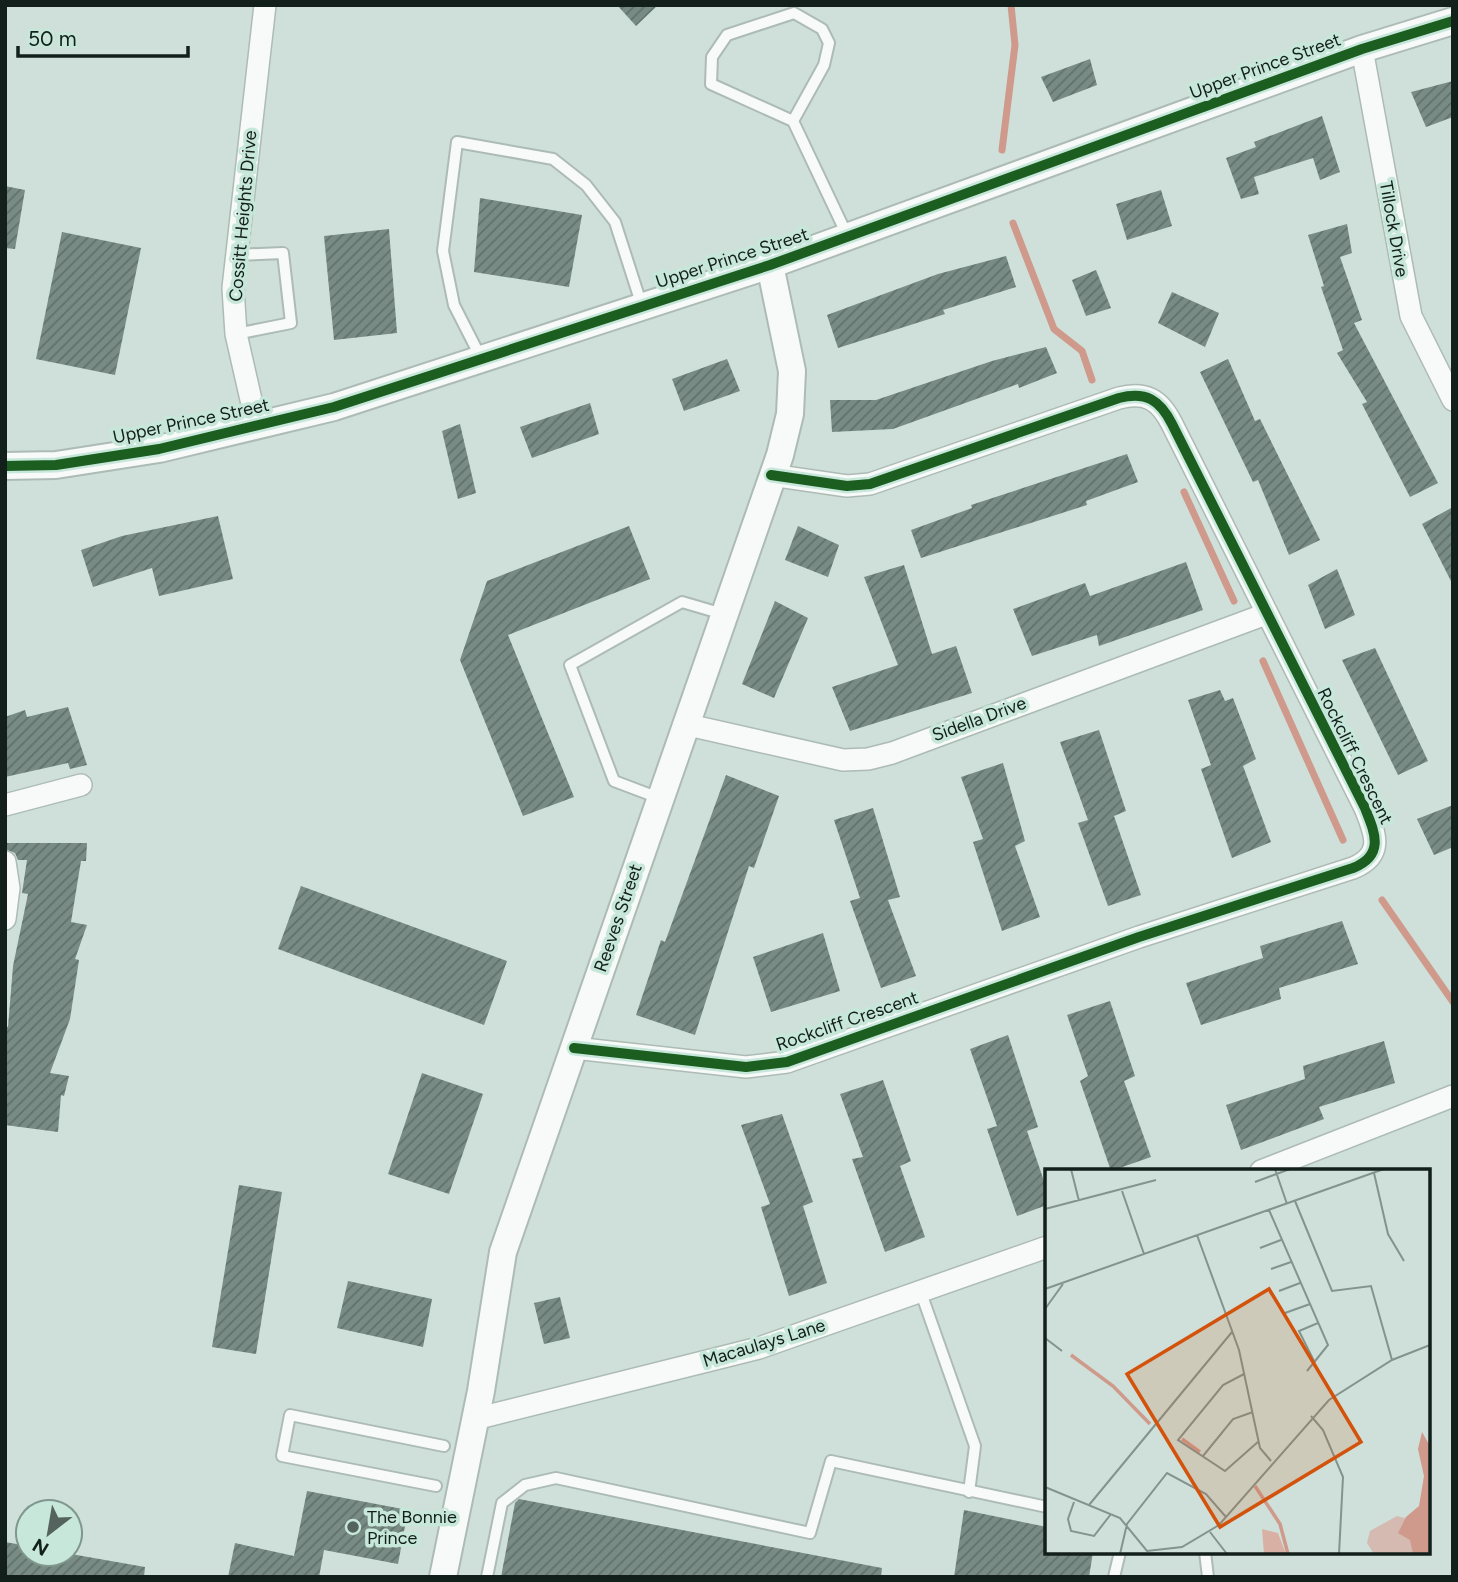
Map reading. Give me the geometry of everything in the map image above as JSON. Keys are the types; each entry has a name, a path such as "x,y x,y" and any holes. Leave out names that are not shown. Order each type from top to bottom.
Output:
{"street":[{"name":"Cossitt Heights Drive","path":"257,426 236,334 233,288 265,5"},
{"name":"Upper Prince Street","path":"5,466 57,465 159,449 334,407 770,265 1362,49 1453,21"},
{"name":"Tillock Drive","path":"1362,49 1411,316 1453,400"},
{"name":"Reeves Street","path":"443,1577 475,1419 503,1252 772,475 790,414 792,371 770,265"},
{"name":"Rockcliff Crescent","path":"574,1048 746,1067 787,1062 1139,937 1359,865 1368,858 1376,836 1166,411 1158,402 1145,396 1119,398 870,484 847,486 772,475"},
{"name":"Sidella Drive","path":"684,724 843,760 868,759 1266,614"},
{"path":"5,805 81,785"},
{"path":"5,862 9,888 5,919"},
{"path":"1266,1169 1453,1096"},
{"name":"Macaulays Lane","path":"475,1419 759,1348 1045,1248"}],"lane":[{"path":"793,121 824,65 829,43 822,29 794,13 727,35 712,57 711,84 793,121 848,237"},
{"path":"481,358 454,305 443,251 457,142 553,159 586,185 615,222 642,306"},
{"path":"235,256 283,253 291,323 236,334"},
{"path":"659,798 614,781 569,665 682,602 723,614"},
{"path":"920,1290 975,1446 969,1492"},
{"path":"436,1486 282,1456 290,1415 444,1446"},
{"path":"487,1577 502,1503 525,1485 556,1478 810,1533 831,1461 1045,1507"},
{"path":"1114,1577 1120,1554"},
{"path":"1205,1554 1208,1577"}],"building":[{"path":"617,5 658,5 636,26"},
{"path":"1090,59 1097,85 1053,102 1041,77"},
{"path":"1453,81 1453,117 1426,127 1411,92"},
{"path":"1322,116 1340,172 1320,180 1313,158 1254,177 1259,194 1241,199 1226,158 1256,147 1254,142"},
{"path":"5,186 25,190 15,249 5,248"},
{"path":"1161,190 1172,226 1127,240 1116,204"},
{"path":"480,198 582,215 569,287 474,272"},
{"path":"1347,224 1352,253 1340,257 1362,320 1354,323 1438,483 1410,497 1362,404 1367,402 1337,353 1343,350 1321,287 1324,286 1308,235"},
{"path":"389,229 397,333 334,340 324,236"},
{"path":"62,232 141,248 115,375 36,359"},
{"path":"1006,256 1016,287 943,310 945,314 838,348 827,315 938,274"},
{"path":"1096,270 1111,308 1086,316 1072,280"},
{"path":"1172,292 1219,313 1205,347 1158,323"},
{"path":"1046,347 1057,373 1019,388 1018,384 893,429 832,432 830,400 876,400 992,361"},
{"path":"727,359 740,391 684,411 672,379"},
{"path":"1228,359 1255,421 1260,419 1320,540 1289,555 1258,480 1253,482 1200,372"},
{"path":"590,403 599,434 532,458 520,427"},
{"path":"460,424 476,493 458,499 442,431"},
{"path":"1127,454 1138,482 1086,501 1087,505 921,558 911,530 972,508 971,505"},
{"path":"1453,507 1453,585 1422,524"},
{"path":"218,516 233,579 159,596 152,568 93,587 81,550 122,536"},
{"path":"629,526 650,579 508,635 574,797 523,816 460,660 487,581"},
{"path":"798,526 839,545 828,577 785,560"},
{"path":"1186,562 1203,610 1099,646 1097,635 1032,656 1013,609 1085,583 1090,596"},
{"path":"904,565 932,654 956,646 972,693 850,731 832,687 898,665 864,577"},
{"path":"1337,569 1355,615 1325,629 1308,585"},
{"path":"775,601 808,618 774,698 742,684"},
{"path":"1375,648 1428,761 1398,775 1342,660"},
{"path":"1220,690 1225,701 1233,698 1256,759 1243,766 1271,842 1232,858 1201,769 1211,765 1188,700"},
{"path":"68,707 87,765 70,769 68,763 5,777 5,717 25,710 27,717"},
{"path":"1099,730 1126,811 1114,816 1141,895 1108,906 1078,823 1088,820 1060,742"},
{"path":"1003,763 1025,841 1015,846 1040,917 1002,931 973,842 983,839 961,777"},
{"path":"726,775 779,796 754,868 749,866 695,1035 636,1015 661,940 665,942"},
{"path":"1453,805 1453,847 1434,855 1417,819"},
{"path":"873,808 900,897 888,900 916,976 881,988 850,901 860,898 834,820"},
{"path":"5,843 87,843 86,861 81,861 71,922 87,925 75,959 79,960 70,1019 50,1073 69,1076 64,1096 61,1095 58,1132 5,1125 5,1026 8,1027 13,966 28,894 22,893 27,860 18,860 15,853 5,849"},
{"path":"301,886 507,961 484,1025 278,949"},
{"path":"1342,921 1358,964 1279,988 1281,999 1201,1025 1186,983 1263,958 1260,946"},
{"path":"823,933 840,991 771,1012 753,957"},
{"path":"1110,1001 1135,1076 1124,1081 1151,1157 1110,1169 1080,1081 1088,1076 1067,1015"},
{"path":"1008,1035 1038,1127 1027,1131 1045,1184 1045,1206 1017,1216 987,1129 997,1126 970,1049"},
{"path":"1384,1041 1395,1083 1319,1107 1324,1119 1241,1150 1226,1105 1305,1079 1303,1066"},
{"path":"422,1073 483,1094 449,1194 388,1174"},
{"path":"883,1080 911,1161 900,1166 925,1237 885,1252 852,1159 863,1157 840,1094"},
{"path":"782,1114 813,1202 803,1206 827,1283 789,1296 761,1207 770,1204 741,1125"},
{"path":"239,1185 282,1192 256,1354 212,1347"},
{"path":"348,1281 432,1299 423,1347 337,1328"},
{"path":"560,1297 570,1338 544,1344 534,1303"},
{"name":"The Bonnie Prince","path":"307,1491 408,1510 398,1564 324,1550 319,1577 228,1577 235,1543 294,1556"},
{"path":"519,1499 882,1568 881,1577 501,1577 515,1503"},
{"path":"964,1510 1045,1527 1045,1554 1093,1554 1089,1577 954,1577"},
{"path":"5,1542 14,1544 14,1568 84,1568 84,1556 145,1567 144,1577 5,1577"}],"waterway":[{"path":"1002,150 1015,45 1011,5"},
{"path":"1013,223 1054,329 1082,351 1092,380"},
{"path":"1184,492 1234,601"},
{"path":"1263,661 1343,840"},
{"path":"1382,900 1453,1002"}],"cycle path":[{"path":"5,466 56,465 159,449 334,407 770,265 1362,49 1453,21"},
{"path":"574,1048 746,1067 787,1062 1139,937 1353,868 1370,857 1373,850 1374,835 1365,808 1172,424 1151,399 1137,396 1119,398 870,484 847,486 771,475"}],"place":[{"name":"The Bonnie Prince","path":"353,1527"}]}
